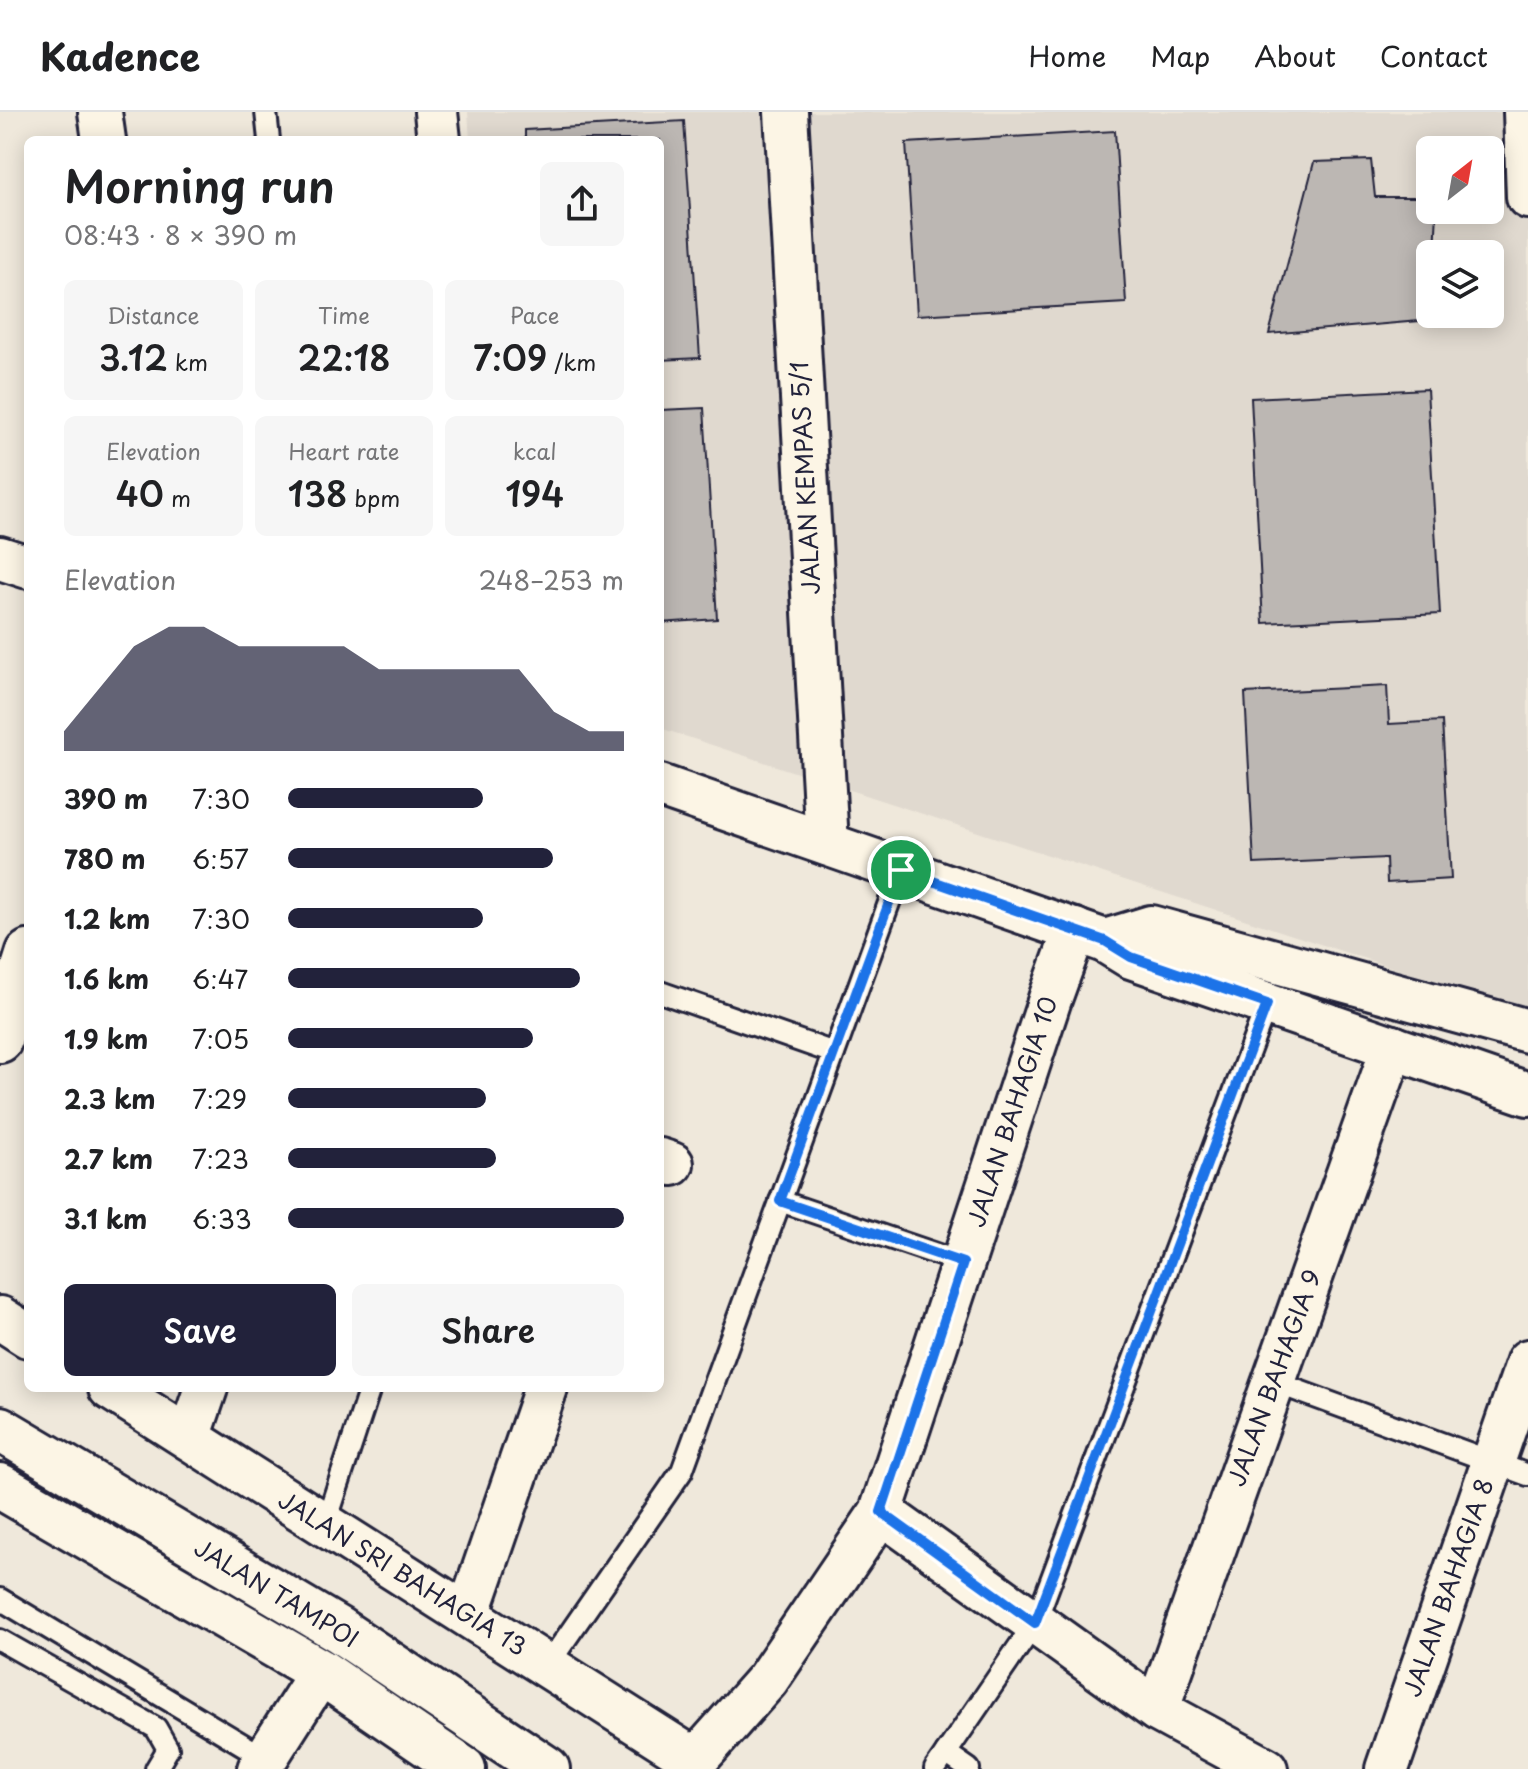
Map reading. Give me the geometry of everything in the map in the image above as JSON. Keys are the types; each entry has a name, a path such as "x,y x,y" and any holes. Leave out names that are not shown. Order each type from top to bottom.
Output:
{"main road":[{"name":"JALAN TAMPOI","path":"0,1429 339,1630 547,1769"},
{"name":"JALAN TAMPOI","path":"0,1486 321,1672 463,1769"}],"street":[{"path":"100,112 103,136"},
{"path":"436,112 439,136"},
{"name":"JALAN KEMPAS 5/1","path":"786,112 827,844"},
{"path":"1525,112 1528,197"},
{"path":"0,558 24,566"},
{"path":"664,787 1090,936 1131,957 1528,1094"},
{"path":"1090,936 1151,927 1528,1031"},
{"name":"JALAN BAHAGIA 10","path":"703,1766 767,1680 881,1512 1050,999 1090,936"},
{"path":"0,942 24,951"},
{"path":"0,1041 24,965"},
{"name":"JALAN BAHAGIA 9","path":"1157,1710 1393,1047"},
{"path":"0,1318 24,1333"},
{"name":"JALAN BAHAGIA 8","path":"1387,1769 1510,1468 1528,1361"},
{"name":"JALAN SRI BAHAGIA 13","path":"116,1392 703,1766"},
{"path":"189,1438 205,1392"},
{"path":"468,1615 545,1392"},
{"path":"881,1512 1157,1710 1266,1769"},
{"path":"262,1764 321,1672"}],"lane":[{"path":"266,112 269,136"},
{"path":"547,1666 682,1471 901,870"},
{"path":"664,993 834,1053"},
{"path":"969,1769 940,1761 1035,1623 1267,1004"},
{"path":"780,1201 963,1263"},
{"path":"1274,1382 1510,1468"},
{"path":"325,1525 369,1392"},
{"path":"0,1599 262,1764"},
{"path":"0,1640 156,1728 168,1749 156,1769"}],"shaded area":[{"path":"468,112 1528,112 1528,1012 664,729 664,136 470,136"}],"building":[{"path":"684,121 700,358 664,360 664,136 525,136 525,130"},
{"path":"1115,131 1126,303 917,315 906,143"},
{"path":"1371,160 1375,197 1416,197 1416,224 1436,224 1436,240 1416,240 1416,321 1269,334 1314,162"},
{"path":"1427,389 1440,614 1263,623 1251,398"},
{"path":"704,408 717,619 664,623 664,410"},
{"path":"1387,686 1389,724 1442,721 1451,879 1387,883 1386,858 1254,864 1245,693"}],"route":[{"path":"901,870 1105,941 1131,957 1267,1004 1035,1623 881,1512 963,1263 780,1201 901,870"}]}
